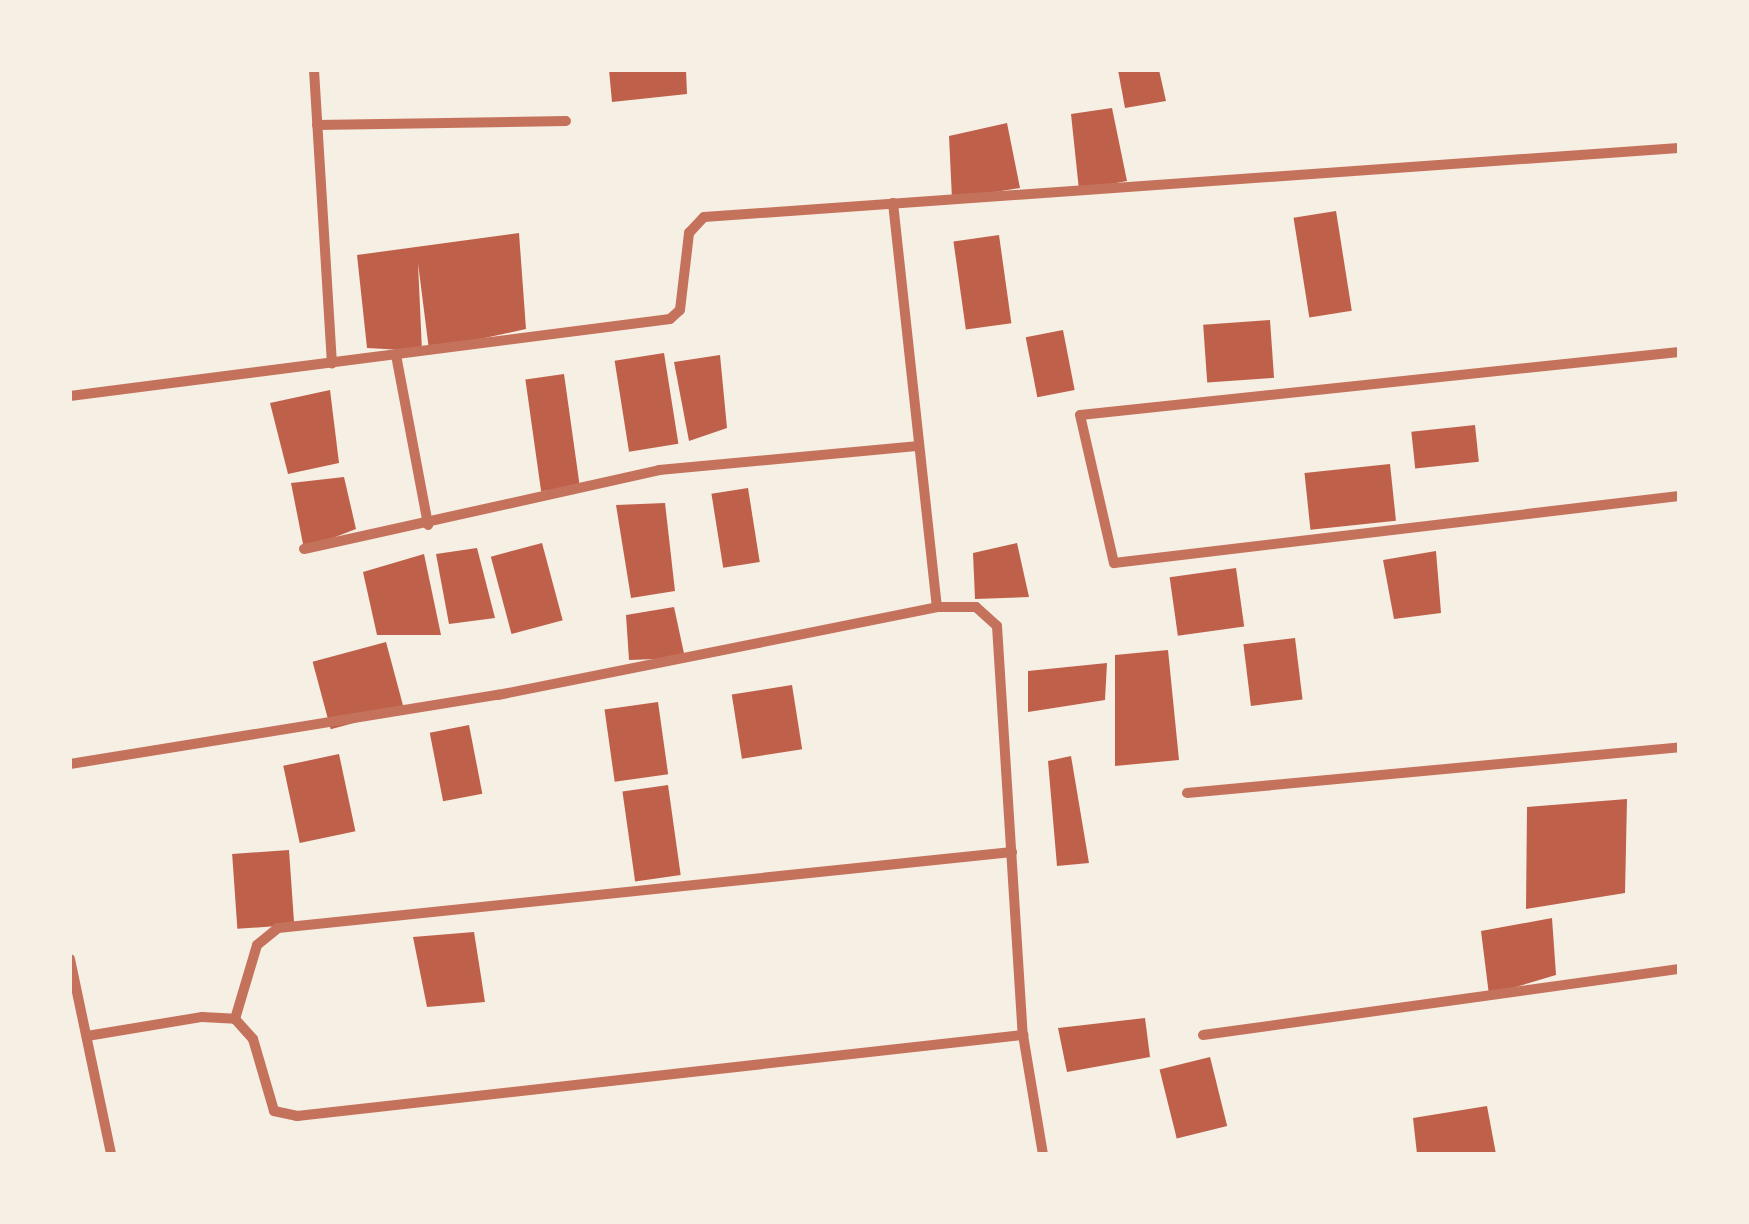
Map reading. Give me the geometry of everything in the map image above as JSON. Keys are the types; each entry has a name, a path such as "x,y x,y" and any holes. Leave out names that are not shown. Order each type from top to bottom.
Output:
{"street":[{"path":"314,70 332,362"},
{"path":"317,125 566,120"},
{"path":"70,396 670,319 680,310 689,233 697,220 1679,148"},
{"path":"893,203 937,607"},
{"path":"1679,352 1080,414 1114,563 1679,496"},
{"path":"396,354 428,525"},
{"path":"304,549 428,525 659,470 919,446"},
{"path":"70,764 498,694 937,607 976,607 997,626 1024,1035 1043,1154"},
{"path":"1187,793 1679,747"},
{"path":"236,1018 257,946 278,928 1012,852"},
{"path":"70,959 111,1154"},
{"path":"1203,1036 1679,968"},
{"path":"87,1036 202,1017 236,1018 253,1039 274,1112 297,1116 1024,1035"}],"building":[{"path":"609,70 686,70 687,94 612,102"},
{"path":"1118,70 1159,70 1166,101 1125,108"},
{"path":"1112,108 1127,181 1079,190 1071,114"},
{"path":"1007,123 1020,188 952,199 949,136"},
{"path":"1336,211 1352,311 1309,317 1294,218"},
{"path":"519,233 526,329 429,350 418,263 422,351 367,348 357,255"},
{"path":"999,235 1011,323 966,330 953,241"},
{"path":"1270,320 1274,378 1207,383 1203,325"},
{"path":"1063,330 1075,390 1037,397 1026,337"},
{"path":"664,353 678,444 629,452 615,361"},
{"path":"720,355 727,428 689,441 674,362"},
{"path":"564,374 580,486 541,491 525,379"},
{"path":"330,390 339,463 288,474 270,403"},
{"path":"1475,425 1479,462 1415,468 1411,432"},
{"path":"1390,464 1396,521 1310,530 1304,473"},
{"path":"344,477 356,529 304,549 291,483"},
{"path":"748,488 760,562 723,568 711,494"},
{"path":"665,503 675,591 631,598 616,505"},
{"path":"542,543 563,620 512,634 491,557"},
{"path":"1017,543 1029,597 975,599 973,553"},
{"path":"477,548 495,618 449,624 436,554"},
{"path":"1436,551 1441,613 1394,619 1383,560"},
{"path":"424,554 441,635 377,635 363,572"},
{"path":"1236,568 1244,626 1178,636 1170,577"},
{"path":"674,607 685,658 629,660 626,615"},
{"path":"1295,638 1303,700 1251,706 1243,644"},
{"path":"386,642 404,710 331,729 313,662"},
{"path":"1168,650 1179,760 1115,766 1115,655"},
{"path":"1107,663 1105,700 1028,712 1028,671"},
{"path":"792,685 802,749 742,759 732,695"},
{"path":"658,702 668,774 615,782 605,710"},
{"path":"469,725 482,794 443,801 430,733"},
{"path":"339,754 355,831 300,843 283,766"},
{"path":"1071,756 1089,863 1057,866 1048,761"},
{"path":"668,785 681,875 635,882 622,791"},
{"path":"1627,799 1625,893 1526,909 1527,807"},
{"path":"289,850 294,925 237,929 232,854"},
{"path":"1552,918 1556,975 1489,995 1481,931"},
{"path":"474,932 485,1002 427,1007 413,937"},
{"path":"1145,1018 1150,1057 1067,1072 1058,1028"},
{"path":"1210,1057 1227,1126 1177,1138 1160,1070"},
{"path":"1487,1106 1496,1154 1417,1154 1413,1118"}]}
